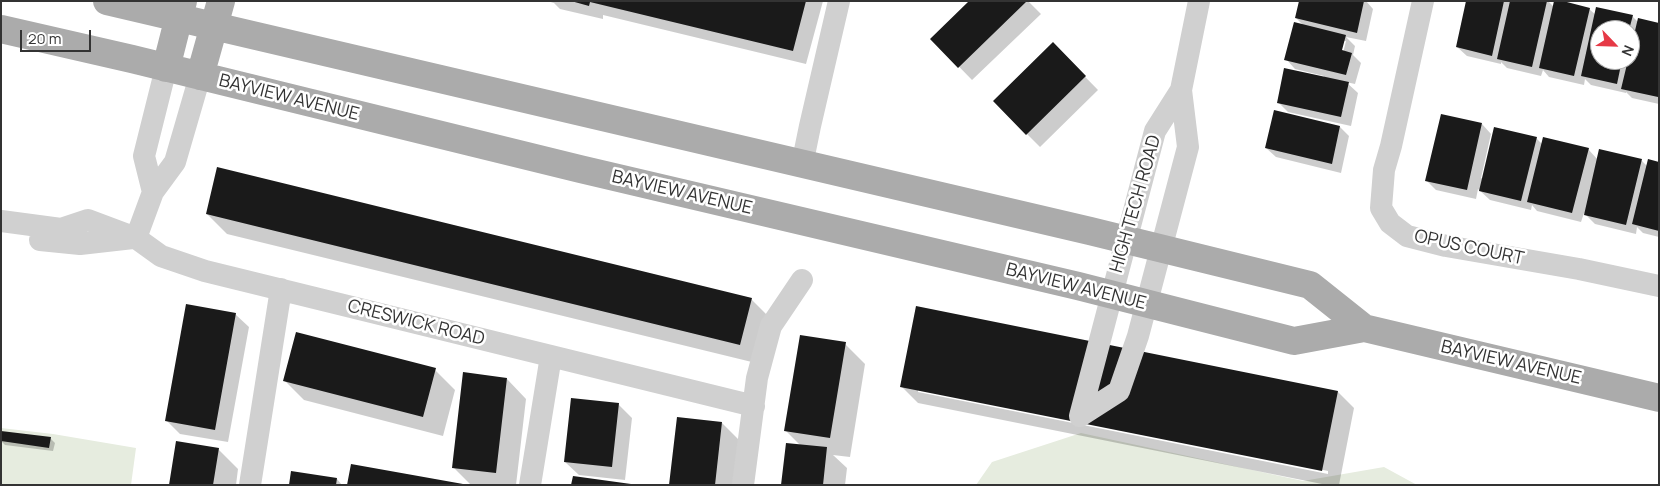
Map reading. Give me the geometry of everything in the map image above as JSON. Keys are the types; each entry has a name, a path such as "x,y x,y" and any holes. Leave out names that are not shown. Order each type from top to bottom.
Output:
{"main road":[{"name":"BAYVIEW AVENUE","path":"107,1 217,14 802,165 1160,248 1310,285 1364,328"},
{"path":"166,68 181,10"},
{"path":"200,76 217,14"},
{"name":"BAYVIEW AVENUE","path":"1,29 570,167 1111,295 1294,341 1364,328 1659,398"}],"street":[{"path":"802,165 839,1"},
{"name":"HIGH TECH ROAD","path":"1181,90 1155,132 1080,416 1120,392 1138,336 1188,147 1181,90 1199,1"},
{"name":"OPUS COURT","path":"1423,1 1384,170 1381,208 1390,223 1407,236 1446,246 1579,269 1659,286"},
{"path":"153,192 144,156 166,68"},
{"path":"1,235 80,244 136,238 153,192 175,162 200,76"},
{"name":"CRESWICK ROAD","path":"1,221 61,229 88,220 136,238 161,256 191,267 754,406"},
{"path":"743,485 757,378 771,326 802,280"},
{"path":"250,485 281,289"},
{"path":"530,485 551,356"}],"shaded area":[{"path":"1,428 53,434 136,448 131,485 1,485"},
{"path":"1081,433 1303,481 1384,467 1417,485 976,485 992,462"}],"building":[{"path":"571,1 806,1 793,51 590,2 589,6"},
{"path":"969,1 1027,1 958,68 930,39"},
{"path":"1299,1 1364,1 1357,33 1295,18"},
{"path":"1466,1 1504,1 1492,56 1456,47"},
{"path":"1510,1 1547,1 1532,67 1497,59"},
{"path":"1554,1 1563,1 1590,8 1574,76 1539,68"},
{"path":"1596,7 1633,15 1632,20 1593,20"},
{"path":"1638,18 1659,23 1658,97 1621,89 1626,70 1640,70 1640,20 1638,20"},
{"path":"1294,22 1346,35 1342,50 1352,53 1346,75 1284,60"},
{"path":"1590,35 1590,70 1620,70 1617,84 1581,76"},
{"path":"1053,42 1086,76 1026,135 993,101"},
{"path":"1284,68 1349,82 1341,117 1277,103"},
{"path":"1274,110 1340,126 1332,164 1265,148"},
{"path":"1441,114 1482,123 1467,190 1425,181"},
{"path":"1494,127 1537,137 1521,201 1479,191"},
{"path":"1543,137 1589,148 1572,213 1527,202"},
{"path":"1599,149 1642,159 1626,225 1584,215"},
{"path":"1648,159 1659,162 1659,231 1632,224"},
{"path":"217,167 752,298 740,345 206,214"},
{"path":"186,304 236,313 215,430 165,421"},
{"path":"916,306 1338,391 1322,471 900,387"},
{"path":"296,332 436,368 423,417 283,381"},
{"path":"800,335 846,342 830,438 784,431"},
{"path":"463,372 507,378 496,473 452,468"},
{"path":"571,398 619,403 612,467 564,462"},
{"path":"677,417 722,422 715,485 669,485"},
{"path":"1,431 51,437 49,448 1,441"},
{"path":"176,441 219,448 213,485 169,485"},
{"path":"786,443 827,447 823,485 781,485"},
{"path":"351,464 463,484 347,485"},
{"path":"291,471 337,478 336,485 289,485"},
{"path":"573,476 631,484 631,485 571,485"}]}
